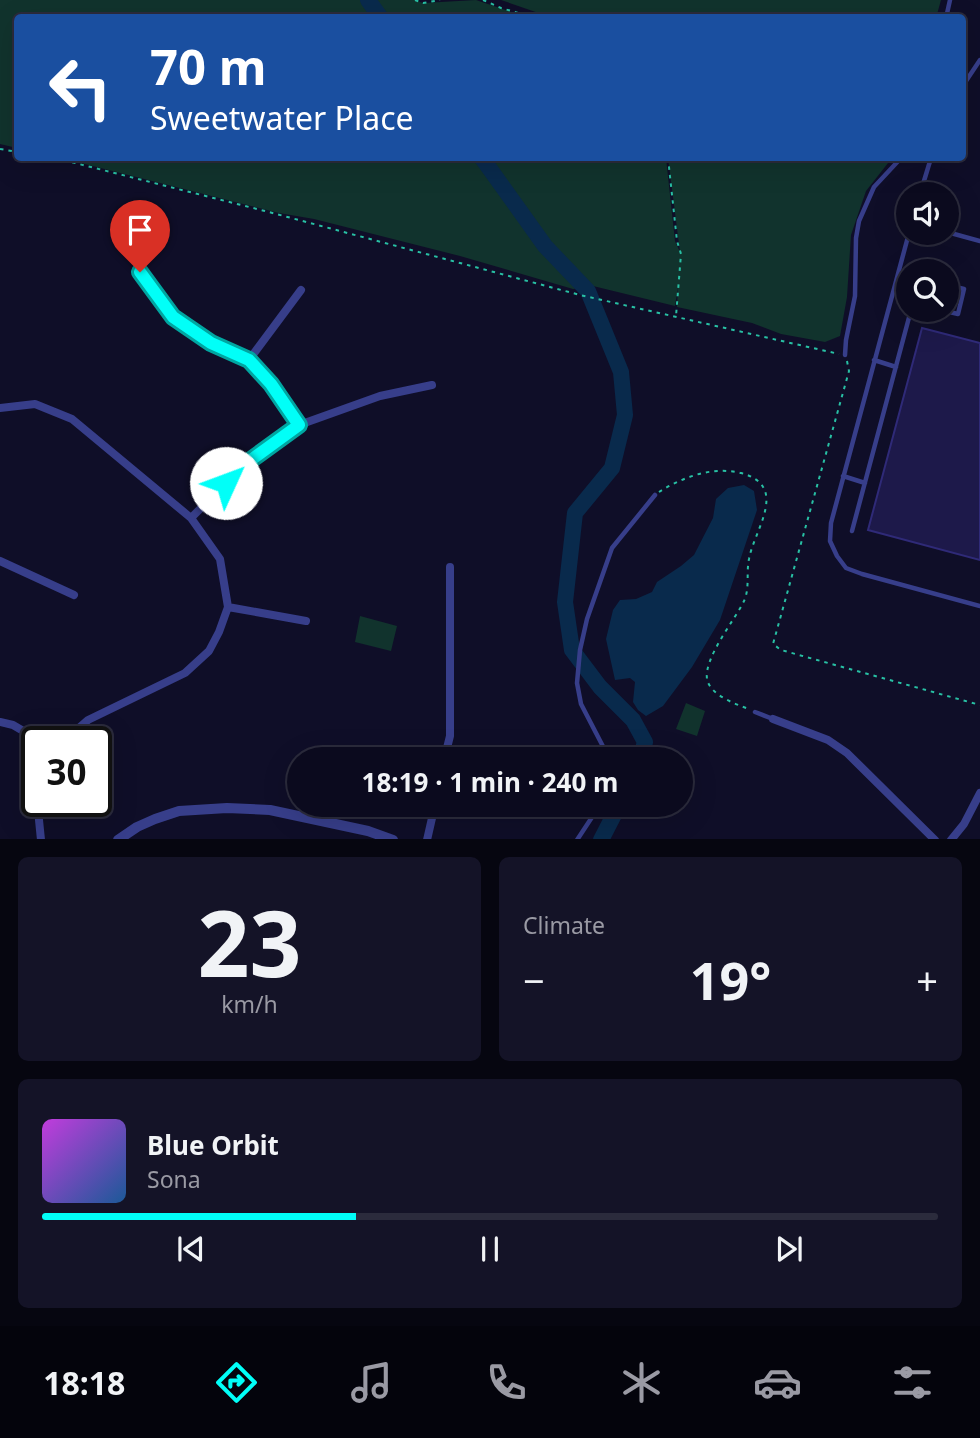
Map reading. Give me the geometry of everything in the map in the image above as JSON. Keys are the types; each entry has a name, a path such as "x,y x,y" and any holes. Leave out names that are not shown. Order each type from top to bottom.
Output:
{"street":[{"path":"140,272 173,317 211,343 249,360 271,384 299,425"},
{"path":"249,360 301,290"},
{"path":"191,518 244,465 299,425 380,396 432,385"},
{"path":"0,408 35,404 72,419 191,518 220,559 228,607 209,651 185,673 88,720 81,726"},
{"path":"0,561 74,595"},
{"path":"447,747 450,736 450,567"},
{"path":"228,607 306,621"},
{"path":"774,719 828,740 847,753 935,839"},
{"path":"0,722 21,730"},
{"path":"951,839 964,824 980,793"},
{"path":"118,839 155,818 179,811 227,807 270,810 393,839"},
{"path":"39,817 41,839"},
{"path":"427,839 432,817"}],"lane":[{"path":"966,81 980,60"},
{"path":"845,355 855,296 859,221 874,187 898,161"},
{"path":"924,182 930,161"},
{"path":"959,235 980,241"},
{"path":"906,245 843,476 831,523 830,541 846,568 980,606"},
{"path":"959,288 964,289 959,310"},
{"path":"852,531 908,322"},
{"path":"874,360 896,367"},
{"path":"843,476 865,483"},
{"path":"603,747 581,704 577,683 580,650 587,619 612,548 655,495"},
{"path":"755,712 774,719"},
{"path":"577,839 592,817"}],"path":[{"path":"415,0 423,3 440,0"},
{"path":"483,0 522,14"},
{"path":"67,161 580,295 845,355 849,370 773,644 781,650 980,705"},
{"path":"668,161 677,241 681,254 676,318"},
{"path":"655,495 690,476 715,471 731,471 754,478 766,492 765,513 748,559 745,600 724,631 707,678 720,696 755,712"}],"green space":[{"path":"0,0 415,0 423,3 476,0 517,14 14,14 14,147 0,144"},
{"path":"501,0 941,0 937,14 541,14"},
{"path":"73,161 666,161 675,241 680,252 668,161 890,161 866,191 851,235 847,297 840,336 825,342 781,334 752,323 677,307 678,287 675,306 593,286 573,289 460,256 314,219 279,213"},
{"path":"360,616 397,626 391,651 355,642"},
{"path":"686,703 705,711 697,736 676,729"}],"water":[{"path":"744,485 754,491 757,510 720,620 692,667 663,706 646,716 633,702 635,682 630,678 615,680 606,639 613,610 620,600 636,599 652,592 657,582 694,555 713,518 716,499 728,488"}],"building":[{"path":"922,328 980,343 980,560 868,530"}],"waterway":[{"path":"368,0 378,14"},
{"path":"484,161 545,246 588,291 621,372 625,415 612,468 575,513 565,602 572,650 600,687 633,720 645,742 644,747"},
{"path":"602,839 613,817"}],"route":[{"path":"140,272 173,317 211,343 249,360 271,384 299,425 244,465 226,483"}]}
